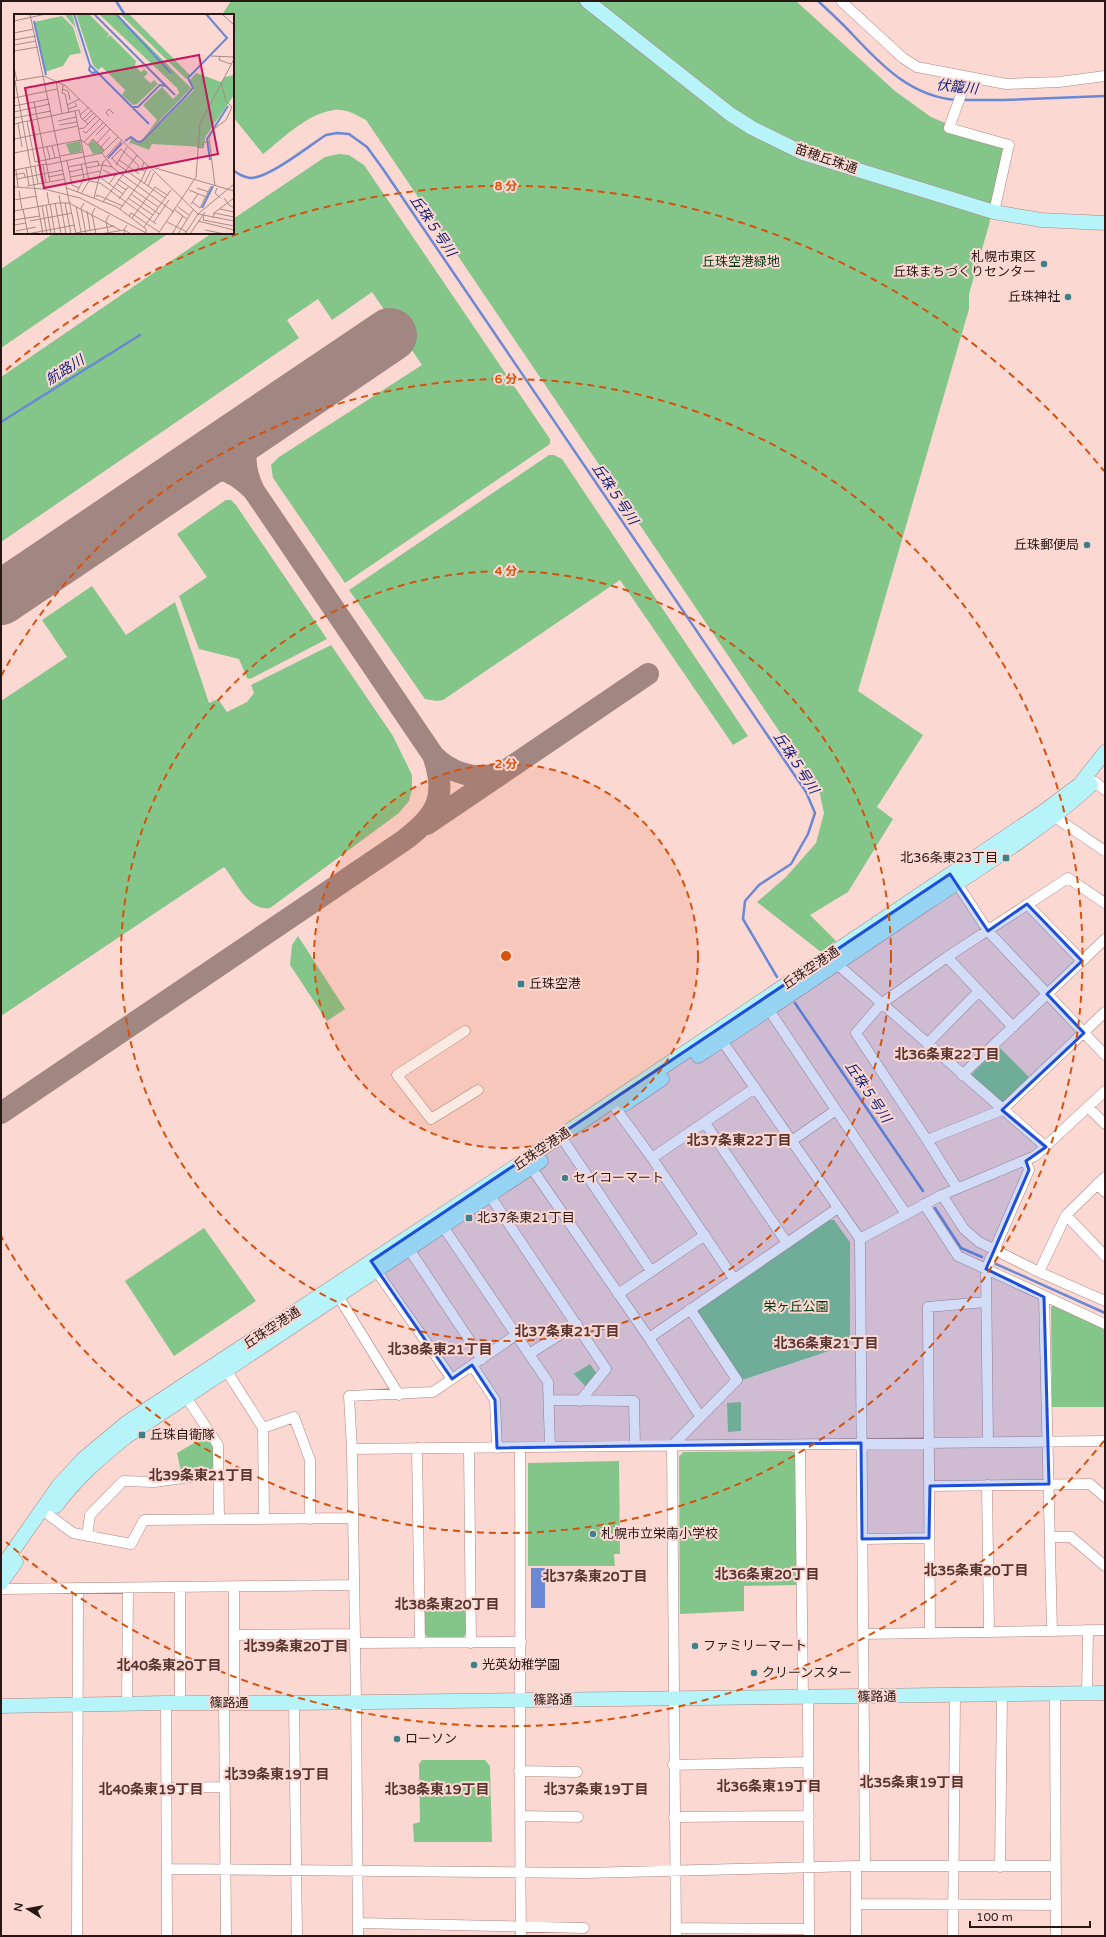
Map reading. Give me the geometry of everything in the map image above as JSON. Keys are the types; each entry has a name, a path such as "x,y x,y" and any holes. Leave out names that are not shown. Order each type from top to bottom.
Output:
{"main road":[{"name":"苗穂丘珠通","path":"587,1 704,94 752,128 803,153 994,212 1042,220 1105,222"},
{"name":"丘珠空港通","path":"1,1568 59,1485 83,1459 108,1438 146,1410 336,1291 954,879 1095,783 1104,759"},
{"name":"丘珠空港通","path":"719,1036 769,1010 837,964 954,879"},
{"name":"丘珠空港通","path":"374,1266 409,1249 440,1222 490,1196 528,1164 566,1144 614,1106"},
{"name":"丘珠空港通","path":"1,1583 49,1515 67,1492 95,1462 126,1437 226,1370 336,1291"},
{"name":"篠路通","path":"1,1706 77,1706 128,1703 520,1701 1105,1694"}],"street":[{"path":"841,1 903,58 917,67 967,78 1006,84 1059,82 1105,76"},
{"path":"967,78 949,128 1009,145 994,212"},
{"path":"1049,814 1105,851"},
{"path":"956,1188 927,1140 856,1033 882,1004 947,957 1068,878 1105,903"},
{"path":"954,879 988,931 1105,1055"},
{"path":"1027,904 1082,961"},
{"path":"962,1074 1105,939"},
{"path":"947,957 1013,1027"},
{"path":"837,964 1046,1147"},
{"path":"927,1044 979,991"},
{"path":"769,1010 906,1214"},
{"path":"927,1140 1002,1110 1105,1012"},
{"path":"465,1031 397,1075 431,1119 478,1090"},
{"path":"719,1036 756,1088 790,1142 860,1240 863,1697 860,1866 856,1904 856,1936"},
{"path":"652,1158 756,1088"},
{"path":"860,1240 956,1188 1026,1161 1046,1147 1105,1091"},
{"path":"614,1106 652,1158 734,1279"},
{"path":"1088,1107 1105,1124"},
{"path":"790,1142 836,1110"},
{"path":"705,1123 787,1243"},
{"path":"566,1144 651,1271"},
{"path":"988,1442 986,1269 1029,1170 1026,1161"},
{"path":"528,1164 700,1416"},
{"path":"1039,1272 1066,1215 1105,1177"},
{"path":"1097,1184 1105,1192"},
{"path":"942,1195 964,1229 979,1242 1039,1272 1105,1301"},
{"path":"490,1196 606,1369 580,1401"},
{"path":"924,1204 958,1256 1105,1324"},
{"path":"648,1338 838,1208"},
{"path":"1066,1215 1105,1256"},
{"path":"440,1222 548,1382 550,1447"},
{"path":"618,1294 705,1235"},
{"path":"409,1249 482,1359"},
{"path":"374,1266 452,1379"},
{"path":"336,1291 399,1395"},
{"path":"1044,1297 1052,1631"},
{"path":"930,1633 928,1306 986,1302"},
{"path":"690,1309 737,1380 672,1446 674,1698 673,1765 676,1932 809,1933 809,1816 800,1445"},
{"path":"529,1354 577,1324"},
{"path":"358,1936 352,1449 349,1396 399,1395 433,1392 516,1335"},
{"path":"472,1365 495,1400 497,1448"},
{"path":"226,1370 263,1428 264,1519"},
{"path":"186,1397 218,1445 219,1519"},
{"path":"549,1400 634,1401 635,1446"},
{"path":"263,1428 294,1417 310,1460 310,1519"},
{"path":"352,1449 1105,1441"},
{"path":"417,1448 420,1643"},
{"path":"470,1448 471,1643"},
{"path":"520,1448 521,1642 519,1771 521,1931"},
{"path":"87,1536 90,1515 123,1480 154,1482 219,1473"},
{"path":"930,1486 1090,1484 1105,1497"},
{"path":"987,1485 989,1632"},
{"path":"49,1515 73,1533 132,1544 144,1520 353,1518"},
{"path":"1050,1537 1071,1537 1105,1566"},
{"path":"862,1540 929,1538"},
{"path":"1,1589 354,1586"},
{"path":"226,1936 225,1787 234,1635 234,1587"},
{"path":"77,1936 78,1588"},
{"path":"128,1588 128,1703"},
{"path":"167,1936 167,1788 180,1588"},
{"path":"1087,1694 1088,1630"},
{"path":"862,1634 1105,1630"},
{"path":"234,1635 355,1639 420,1643 521,1642"},
{"path":"1055,1694 1056,1936"},
{"path":"1000,1867 1002,1695"},
{"path":"953,1936 955,1696"},
{"path":"294,1703 297,1936"},
{"path":"673,1765 808,1762"},
{"path":"519,1771 577,1772"},
{"path":"167,1788 225,1787"},
{"path":"520,1816 578,1817"},
{"path":"674,1817 809,1816"},
{"path":"167,1869 297,1869 521,1873 675,1872 860,1866 1055,1866"},
{"path":"856,1904 1056,1905"},
{"path":"358,1923 521,1931 584,1928"}],"highlighted area":[{"path":"950,874 988,931 1027,904 1082,961 1047,994 1084,1033 1002,1110 1046,1147 1026,1161 1029,1170 986,1269 1044,1297 1049,1484 930,1486 929,1538 862,1539 861,1443 497,1448 495,1400 472,1365 452,1379 371,1261"}],"green space":[{"name":"丘珠空港緑地","path":"231,1 796,1 895,91 931,117 1004,148 989,225 969,294 969,309 858,691 923,735 877,807 893,819 848,892 810,915 836,941 821,952 757,902 786,877 816,843 824,813 819,790 366,120 351,112 342,110 324,112 305,121 263,154 234,118 234,14 223,14"},
{"path":"339,154 349,155 364,165 550,439 550,444 345,583 273,478 271,465 279,457 422,365 372,292 332,320 318,299 287,320 299,338 1,542 1,377 211,234 234,234 234,218 325,157"},
{"path":"53,234 168,234 1,348 1,269"},
{"path":"549,455 554,455 562,459 748,736 733,745 620,580 443,700 437,701 425,699 349,590"},
{"path":"226,500 231,500 236,505 327,639 250,679 247,678 239,659 199,649 179,596 207,577 177,534"},
{"path":"92,586 126,635 175,602 209,703 218,699 227,712 247,702 254,693 251,685 331,645 393,736 412,775 412,789 409,801 399,813 270,908 262,908 249,900 224,867 1,1016 1,701 67,657 42,620"},
{"path":"298,936 345,1009 327,1021 290,965 292,945"},
{"path":"999,1047 1029,1077 1002,1104 970,1076"},
{"name":"栄ヶ丘公園","path":"830,1220 834,1220 850,1242 850,1344 742,1380 698,1313 698,1310"},
{"path":"204,1228 256,1301 174,1356 125,1281"},
{"path":"1054,1305 1105,1328 1105,1407 1052,1407 1051,1307"},
{"path":"590,1364 597,1374 585,1386 574,1374"},
{"path":"741,1402 741,1431 728,1432 727,1403"},
{"path":"206,1436 213,1448 214,1466 211,1469 181,1472 177,1453"},
{"path":"792,1451 797,1455 797,1585 744,1586 744,1611 680,1614 679,1457 683,1452"},
{"path":"619,1461 620,1554 614,1554 615,1566 528,1566 528,1463"},
{"path":"425,1604 466,1604 466,1633 463,1638 428,1638 425,1634"},
{"path":"422,1760 485,1760 490,1766 492,1842 414,1842 413,1824 420,1822 419,1764"}],"water":[{"path":"531,1568 545,1568 545,1608 531,1608"}],"waterway":[{"name":"丘珠５号川","path":"116,1 124,14"},
{"name":"伏籠川","path":"818,1 875,58 899,78 926,93 941,98 957,100"},
{"name":"伏籠川","path":"962,100 1105,96"},
{"name":"丘珠５号川","path":"234,171 245,177 258,177 289,161 326,135 337,133 349,134 367,147 806,792 815,813 808,834 791,864 759,885 745,901 743,919 777,977"},
{"name":"航路川","path":"1,422 140,335"},
{"name":"丘珠５号川","path":"795,1003 923,1191"},
{"name":"丘珠５号川","path":"935,1208 961,1248 982,1257"},
{"name":"丘珠５号川","path":"996,1264 1105,1313"}],"taxiway":[{"path":"1,1113 403,841 424,823 436,804 439,794 439,783 433,755 254,491 247,471 246,452 252,435 266,418"},
{"path":"179,477 200,470 219,469 236,476 253,490"},
{"path":"427,824 648,674"},
{"path":"433,755 447,767 464,774 482,776 500,773"}],"runway":[{"path":"1,598 390,335"}],"place":[{"name":"札幌市東区 丘珠まちづくりセンター","path":"1044,264"},
{"name":"丘珠神社","path":"1068,297"},
{"name":"丘珠郵便局","path":"1087,545"},
{"name":"北36条東23丁目","path":"1006,858"},
{"name":"丘珠空港","path":"521,984"},
{"name":"セイコーマート","path":"565,1178"},
{"name":"北37条東21丁目","path":"469,1218"},
{"name":"丘珠自衛隊","path":"142,1435"},
{"name":"札幌市立栄南小学校","path":"593,1534"},
{"name":"ファミリーマート","path":"695,1646"},
{"name":"光英幼稚学園","path":"474,1665"},
{"name":"クリーンスター","path":"754,1673"},
{"name":"ローソン","path":"397,1739"}],"district":[{"name":"北36条東22丁目","path":"947,1054"},
{"name":"北37条東22丁目","path":"739,1140"},
{"name":"北37条東21丁目","path":"567,1331"},
{"name":"北36条東21丁目","path":"826,1343"},
{"name":"北38条東21丁目","path":"440,1349"},
{"name":"北39条東21丁目","path":"201,1475"},
{"name":"北35条東20丁目","path":"976,1570"},
{"name":"北36条東20丁目","path":"767,1574"},
{"name":"北37条東20丁目","path":"595,1576"},
{"name":"北38条東20丁目","path":"447,1604"},
{"name":"北39条東20丁目","path":"296,1646"},
{"name":"北40条東20丁目","path":"169,1665"},
{"name":"北39条東19丁目","path":"277,1774"},
{"name":"北35条東19丁目","path":"912,1782"},
{"name":"北36条東19丁目","path":"769,1786"},
{"name":"北40条東19丁目","path":"151,1789"},
{"name":"北38条東19丁目","path":"437,1789"},
{"name":"北37条東19丁目","path":"596,1789"}]}
